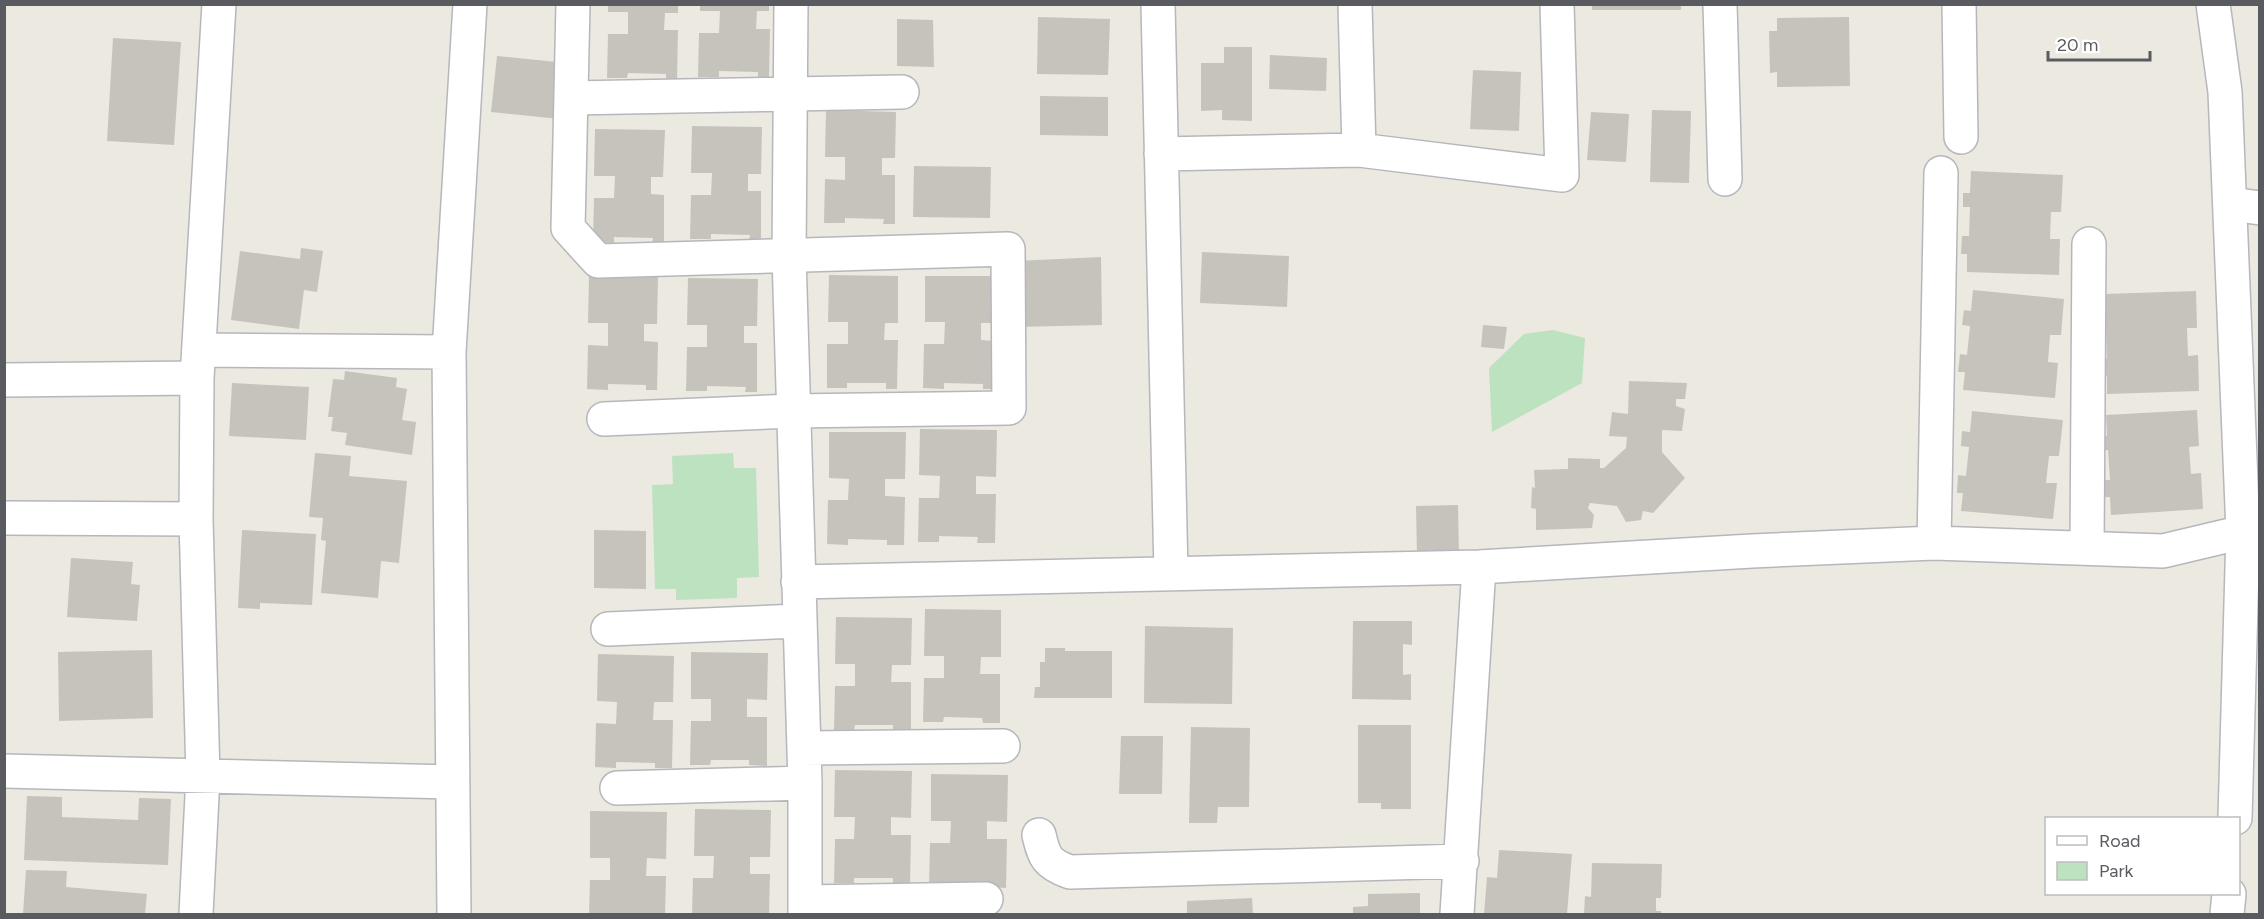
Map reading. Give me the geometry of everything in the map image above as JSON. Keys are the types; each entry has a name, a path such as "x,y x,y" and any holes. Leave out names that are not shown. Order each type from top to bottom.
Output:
{"street":[{"path":"196,915 203,776 196,519 198,364 219,4"},
{"path":"454,915 448,352 471,4"},
{"path":"573,4 568,228 598,261 1008,249 1009,408 792,411 604,419"},
{"path":"790,4 789,256 805,783 805,908 986,899"},
{"path":"1158,4 1171,573"},
{"path":"1355,4 1359,150"},
{"path":"1161,154 1359,150 1562,175 1557,4"},
{"path":"1720,4 1725,179"},
{"path":"1961,137 1959,5 1969,4"},
{"path":"2213,4 2225,92 2245,206 2251,532 2235,817"},
{"path":"571,98 791,92 902,92"},
{"path":"1934,543 1941,173"},
{"path":"2087,548 2089,244"},
{"path":"4,380 198,364 448,352"},
{"path":"4,519 196,519"},
{"path":"798,582 1479,567 1934,543 2163,551 2251,532"},
{"path":"1457,915 1479,567"},
{"path":"608,629 799,621"},
{"path":"804,748 1003,746"},
{"path":"4,771 453,782"},
{"path":"617,788 805,783"},
{"path":"2240,824 2259,826"},
{"path":"1039,835 1043,852 1053,866 1070,872 1461,861"},
{"path":"2227,915 2229,895"}],"green space":[{"path":"1553,330 1585,338 1582,383 1492,432 1489,368 1524,334"},
{"path":"733,453 734,468 756,468 759,577 737,578 737,598 676,600 676,589 655,589 652,485 673,484 672,456"}],"building":[{"path":"608,4 678,4 678,13 665,13 664,30 678,30 677,79 666,79 666,74 628,73 627,78 607,78 608,34 628,34 628,12 608,12"},
{"path":"700,4 769,4 769,11 757,11 756,29 770,29 769,78 758,78 758,72 719,71 719,77 698,77 699,33 719,33 720,11 700,11"},
{"path":"1592,4 1681,4 1681,10 1592,10"},
{"path":"1038,17 1110,19 1108,75 1037,74"},
{"path":"1849,17 1850,86 1777,87 1777,72 1770,73 1769,31 1777,31 1777,18"},
{"path":"897,19 933,20 934,67 897,66"},
{"path":"113,38 181,42 174,145 107,141"},
{"path":"1224,47 1252,47 1252,121 1222,120 1222,110 1201,111 1201,63 1224,63"},
{"path":"1270,55 1327,58 1326,91 1269,89"},
{"path":"497,56 566,63 560,119 491,112"},
{"path":"1473,70 1521,72 1519,131 1470,129"},
{"path":"1040,96 1108,97 1108,136 1040,135"},
{"path":"826,110 896,112 895,158 882,158 882,175 895,175 895,224 883,224 884,219 845,218 845,223 824,223 825,179 845,180 845,157 825,157"},
{"path":"1652,110 1691,111 1689,183 1650,182"},
{"path":"1591,112 1629,114 1626,162 1587,160"},
{"path":"692,126 762,127 761,174 748,174 748,191 761,191 761,240 749,240 750,235 711,234 711,239 690,239 691,195 711,195 712,173 691,173"},
{"path":"595,129 665,130 663,177 651,177 651,194 664,195 664,244 652,243 653,238 614,237 614,243 593,242 594,198 614,198 615,176 594,176"},
{"path":"914,166 991,167 990,218 913,217"},
{"path":"1971,171 2063,175 2061,212 2051,212 2050,239 2060,239 2059,275 1967,272 1967,254 1961,254 1962,236 1969,236 1970,207 1963,207 1963,193 1970,193"},
{"path":"301,248 323,251 317,292 304,290 299,329 231,320 240,251 300,259"},
{"path":"1202,252 1289,256 1287,307 1200,303"},
{"path":"1101,257 1102,325 1016,327 1014,261"},
{"path":"829,275 898,276 898,323 885,323 884,340 898,340 897,389 886,389 886,383 847,383 847,388 827,388 827,344 848,344 848,322 828,322"},
{"path":"589,276 658,277 657,324 644,324 644,341 658,342 657,390 646,390 646,385 608,384 608,390 587,389 588,345 608,346 608,323 588,323"},
{"path":"925,276 995,276 994,323 981,323 981,340 995,341 994,389 983,389 983,384 944,383 944,389 923,388 924,344 944,344 945,322 925,322"},
{"path":"688,278 758,279 757,326 744,326 744,343 757,343 757,392 745,392 746,387 707,386 707,391 686,391 687,347 707,347 707,325 687,325"},
{"path":"1973,290 2064,299 2061,335 2050,335 2048,362 2058,363 2055,398 1963,390 1965,372 1958,372 1960,354 1967,355 1970,326 1962,325 1964,310 1971,311"},
{"path":"2196,291 2197,328 2187,328 2188,356 2198,355 2199,391 2107,394 2107,376 2100,377 2099,359 2107,359 2106,330 2098,330 2098,315 2105,315 2105,294"},
{"path":"1483,325 1507,327 1504,349 1481,347"},
{"path":"345,371 397,378 396,387 407,389 402,420 416,422 412,455 345,445 347,433 331,431 333,417 328,417 333,379 344,380"},
{"path":"1629,381 1687,383 1685,399 1676,399 1676,406 1685,409 1682,431 1662,430 1662,452 1685,478 1653,513 1643,511 1641,520 1626,522 1617,506 1590,503 1588,508 1594,515 1592,528 1536,530 1536,509 1531,508 1532,487 1535,488 1534,470 1568,469 1568,458 1600,459 1600,468 1604,468 1626,448 1627,437 1609,436 1612,412 1628,414"},
{"path":"232,383 309,387 306,440 229,436"},
{"path":"2197,410 2199,446 2189,447 2191,474 2201,473 2203,509 2111,515 2110,497 2103,497 2102,480 2110,480 2108,450 2100,451 2099,436 2107,436 2106,415"},
{"path":"1972,411 2063,420 2059,456 2049,456 2046,483 2057,483 2053,519 1961,511 1963,493 1957,493 1958,475 1966,476 1969,447 1961,446 1962,431 1970,432"},
{"path":"920,429 997,430 996,477 976,476 976,494 996,494 995,543 977,543 978,537 939,536 939,542 918,542 919,498 939,498 940,476 919,475"},
{"path":"829,432 906,432 905,479 885,479 885,496 905,497 904,545 887,545 887,540 848,539 848,545 827,544 828,500 848,500 849,479 829,478"},
{"path":"315,453 351,456 349,476 407,481 399,563 381,561 378,598 321,593 326,541 321,540 323,518 309,517"},
{"path":"1458,505 1459,555 1417,556 1416,506"},
{"path":"242,530 316,534 312,605 260,603 260,609 238,608"},
{"path":"594,530 646,531 646,589 594,588"},
{"path":"71,558 133,562 131,584 140,585 137,621 67,617"},
{"path":"925,609 1001,610 1001,657 981,657 980,674 1000,674 1000,723 983,723 982,718 944,717 943,722 923,722 924,678 944,678 944,656 924,656"},
{"path":"836,617 912,618 911,665 892,665 891,682 911,682 911,731 893,731 893,725 855,725 854,730 834,730 835,686 855,686 855,664 835,664"},
{"path":"1353,621 1412,621 1412,645 1403,644 1403,675 1411,674 1411,700 1352,699"},
{"path":"1145,626 1233,628 1232,704 1144,703"},
{"path":"1045,648 1065,648 1065,651 1112,651 1112,698 1034,698 1035,687 1040,687 1040,662 1045,662"},
{"path":"152,650 153,718 59,721 58,652"},
{"path":"691,652 768,653 767,700 747,699 747,717 767,717 767,766 749,765 749,760 711,760 710,765 690,765 691,721 711,721 711,699 691,699"},
{"path":"598,654 674,656 673,702 654,702 653,720 673,720 672,768 655,768 655,763 616,762 616,768 595,767 596,723 616,724 617,702 597,701"},
{"path":"1358,725 1411,725 1411,809 1381,809 1381,803 1358,803"},
{"path":"1191,727 1250,728 1249,807 1218,807 1217,823 1189,823"},
{"path":"1121,736 1163,736 1162,794 1119,794"},
{"path":"835,770 912,771 911,818 891,817 891,835 911,835 910,884 893,884 893,878 854,878 854,883 834,883 835,839 854,839 855,817 834,817"},
{"path":"931,774 1008,775 1007,822 987,821 987,839 1007,839 1006,888 988,887 989,882 950,882 950,887 929,886 930,843 950,843 951,821 931,821"},
{"path":"27,796 62,797 62,817 138,820 139,798 171,799 168,865 24,860"},
{"path":"695,809 771,810 770,857 750,857 750,874 770,874 769,914 692,914 693,878 713,878 714,856 694,856"},
{"path":"590,811 667,812 666,859 647,858 646,876 666,876 665,914 589,914 590,880 610,880 610,858 590,858"},
{"path":"1499,850 1572,854 1567,914 1484,914 1487,877 1497,878"},
{"path":"1592,863 1662,864 1661,898 1656,898 1656,911 1661,911 1661,914 1584,914 1585,896 1591,897"},
{"path":"26,870 67,871 66,887 147,894 145,914 23,914"},
{"path":"1420,893 1420,914 1353,914 1353,907 1368,906 1368,894"},
{"path":"1252,898 1253,914 1187,914 1187,901"}]}
